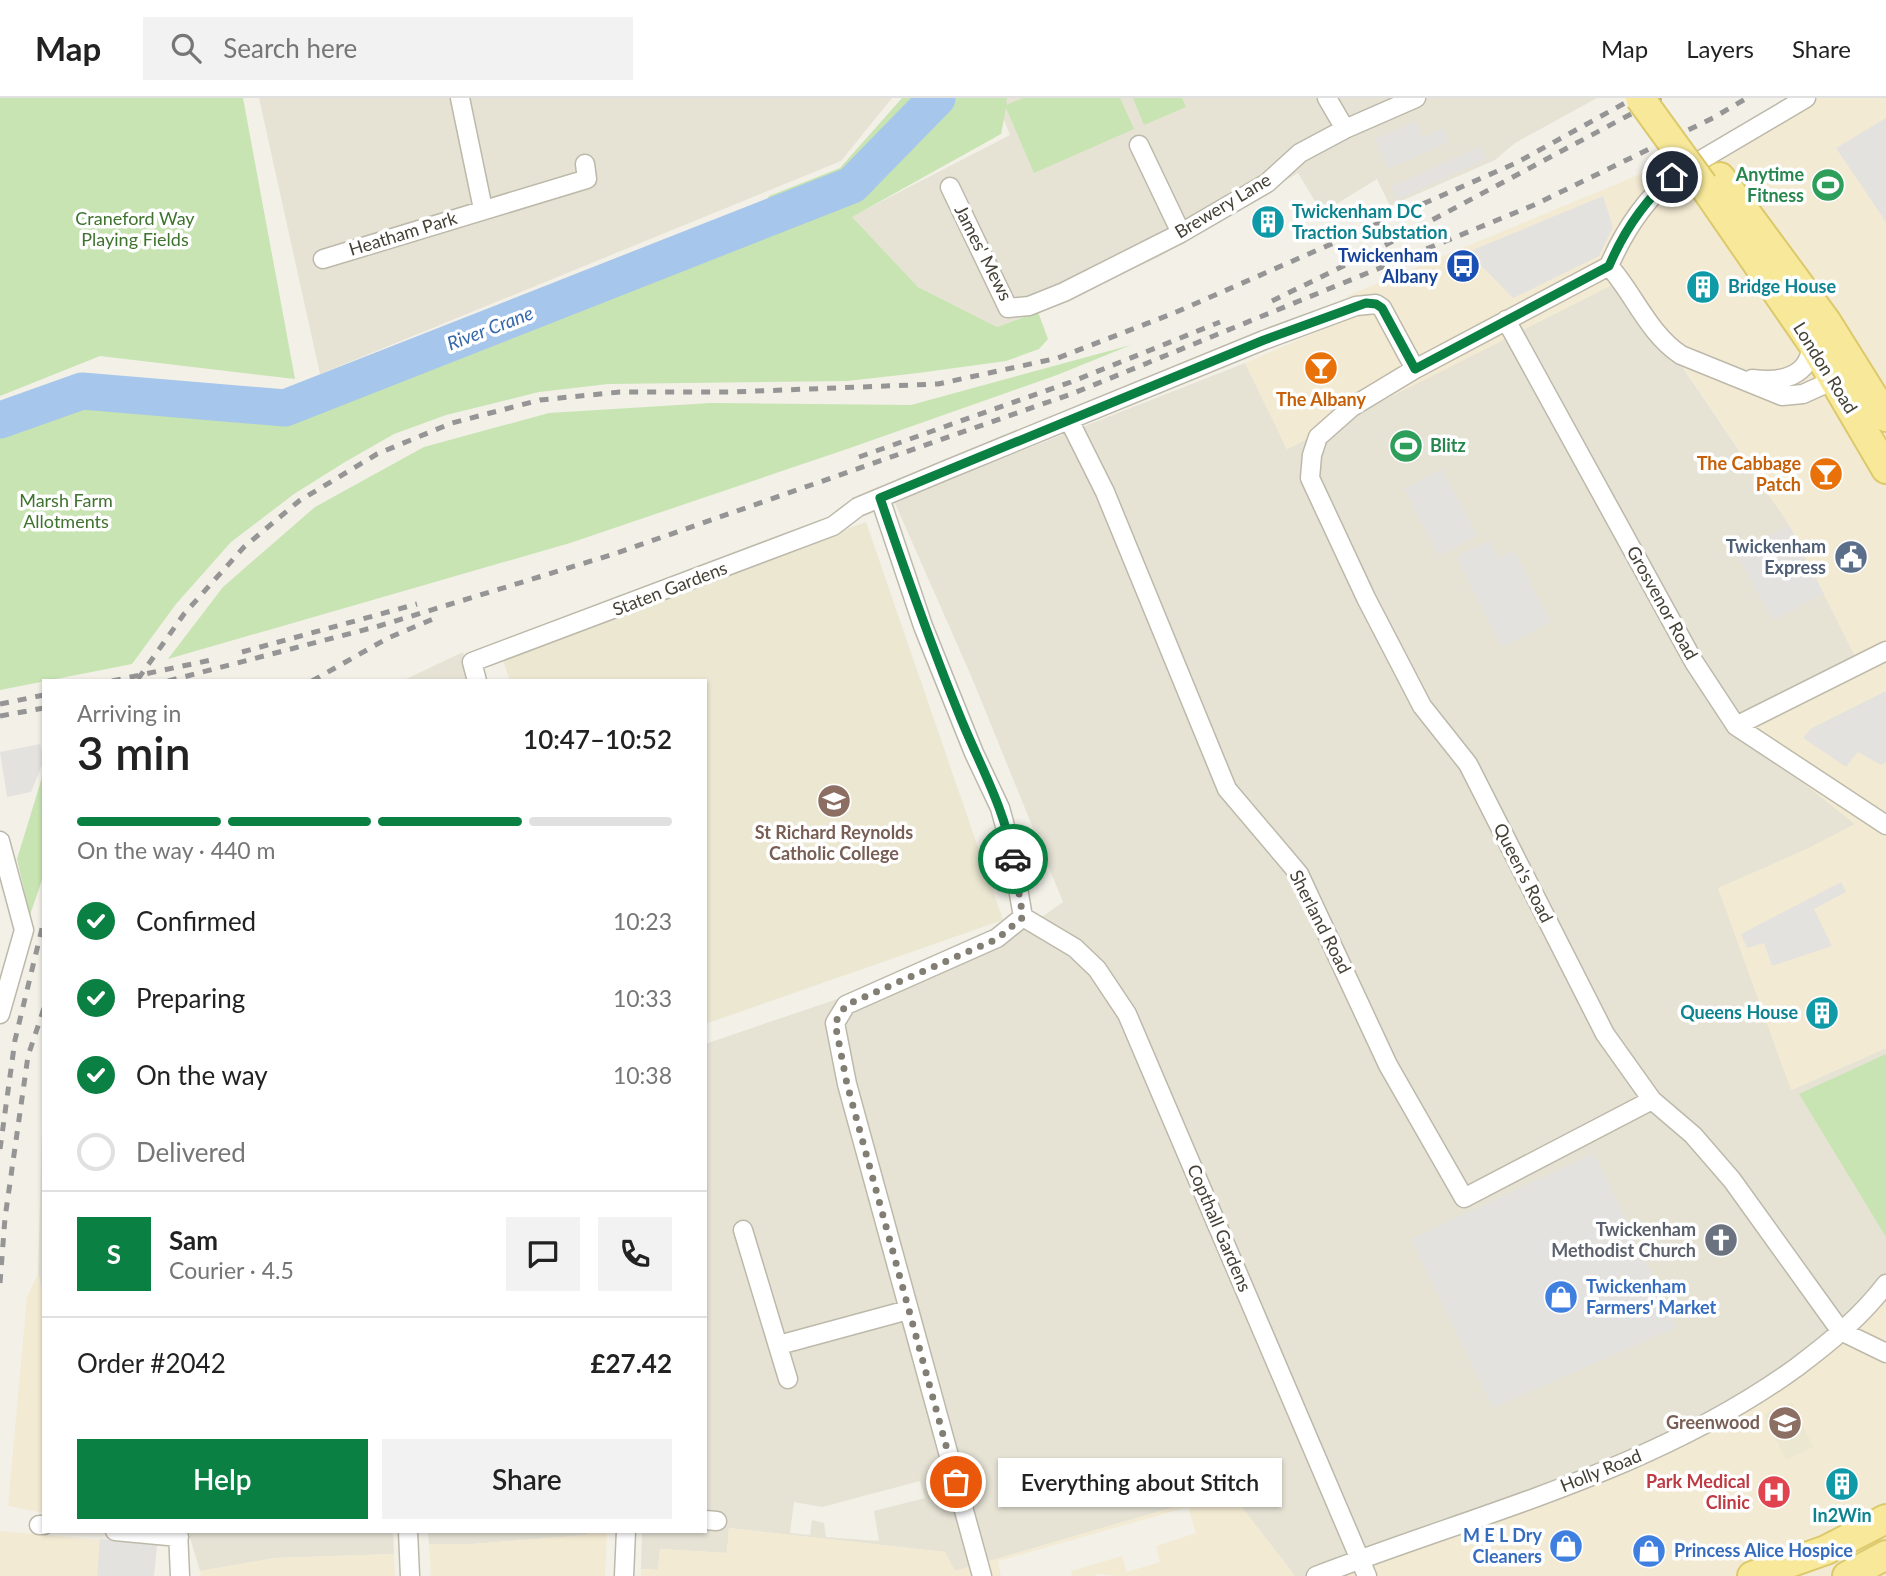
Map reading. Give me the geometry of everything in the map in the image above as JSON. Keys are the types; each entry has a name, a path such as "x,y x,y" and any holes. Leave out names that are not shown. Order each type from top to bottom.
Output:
{"main road":[{"name":"London Road","path":"1640,98 1826,321 1845,374 1884,461"},
{"name":"London Road","path":"1664,98 1711,181 1812,343 1886,416"},
{"path":"1752,1576 1831,1563 1886,1519"},
{"path":"1847,1576 1886,1555"}],"street":[{"path":"460,98 482,209"},
{"path":"1327,98 1345,129"},
{"name":"Brewery Lane","path":"1064,292 1181,233 1267,183 1300,153 1345,129 1416,98"},
{"path":"1806,98 1672,177 1641,208 1624,233 1609,266 1668,346 1681,355 1741,377 1782,396 1803,394 1845,374"},
{"path":"1139,145 1181,233"},
{"name":"Heatham Park","path":"323,259 587,179 585,164"},
{"name":"James' Mews","path":"950,187 1008,307 1028,306 1064,292"},
{"name":"Queen's Road","path":"1609,266 1415,369 1352,407 1318,437 1312,455 1310,478 1366,598 1422,706 1468,764 1605,1034 1652,1100 1693,1135 1732,1180 1843,1331 1886,1353"},
{"path":"982,1576 847,1084 835,1023 846,1005 997,939 1023,917 1011,848 1000,807 974,753 923,626 880,498 1264,340 1366,303 1382,308 1415,369"},
{"name":"Grosvenor Road","path":"1506,320 1678,634 1736,726 1886,825"},
{"path":"1741,377 1774,381 1788,377 1808,363 1812,343"},
{"name":"Sherland Road","path":"1069,420 1105,492 1227,789 1299,874 1388,1065 1464,1198 1652,1100"},
{"name":"Staten Gardens","path":"476,679 472,662 833,526 858,508 880,498"},
{"path":"1736,726 1886,651"},
{"path":"0,841 24,930 0,1014"},
{"name":"Copthall Gardens","path":"1023,917 1075,948 1097,969 1127,1014 1367,1576"},
{"path":"743,1230 788,1379"},
{"name":"Holly Road","path":"1316,1576 1570,1485 1664,1446 1760,1394 1843,1331 1886,1284"},
{"path":"779,1345 908,1310"},
{"path":"157,1533 178,1534 180,1576"},
{"path":"408,1533 410,1576"},
{"path":"624,1576 626,1533"}],"shaded area":[{"path":"259,98 892,98 841,161 320,374"},
{"path":"1005,98 1597,98 1515,143 1495,160 1390,206 1377,179 1322,213 1298,173 1159,257 1054,305 997,327 918,287 851,217 1010,135 997,102"},
{"path":"1813,98 1886,98 1886,1048 1791,1090 1718,888 1811,847 1855,824 1739,733 1862,670 1788,523 1624,279 1287,449 1245,363 1356,315 1347,296 1655,168 1668,188"},
{"path":"1886,118 1886,222 1836,148"},
{"path":"1416,121 1423,137 1443,128 1449,142 1388,169 1375,139"},
{"path":"1480,146 1487,159 1397,200 1391,187"},
{"path":"1603,196 1613,227 1599,256 1513,298 1468,252"},
{"path":"1623,279 1788,523 1862,670 1856,824 1811,847 1791,1090 1886,1048 1886,1289 1840,1339 1667,1440 1307,1576 1295,1576 1229,1491 955,1571 945,1552 729,1528 727,1553 660,1549 658,1570 641,1569 642,1533 707,1533 707,1043 1008,941 1063,902 972,678 894,501 1245,363 1287,449","holes":["920,1481 925,1498 874,1511 879,1541 826,1537 824,1523 812,1520 810,1535 790,1533 794,1502 822,1507"]},
{"path":"1442,469 1477,536 1439,556 1404,489"},
{"name":"St Richard Reynolds Catholic College","path":"866,522 1003,920 707,1023 707,679 509,679 502,657"},
{"path":"1789,525 1824,594 1773,620 1736,554"},
{"path":"1489,540 1499,558 1514,551 1551,622 1502,647 1456,557"},
{"path":"463,652 470,679 406,679"},
{"path":"1886,691 1886,762 1881,765 1858,752 1846,767 1803,738 1810,729"},
{"path":"40,744 42,765 31,792 7,797 0,752"},
{"path":"1841,882 1846,892 1814,909 1832,946 1772,966 1764,943 1747,948 1741,934"},
{"path":"42,1132 42,1289 38,1274"},
{"path":"1594,1153 1677,1327 1493,1408 1411,1239"},
{"path":"38,1274 42,1289 42,1513 8,1506 27,1297"},
{"path":"1886,1289 1886,1576 1307,1576 1667,1440 1762,1390"},
{"name":"Greenwood","path":"1792,1402 1813,1447 1786,1460 1764,1415"},
{"path":"1229,1491 1295,1576 1072,1576 1071,1571 1122,1556 1127,1572 1160,1562 1156,1546 1196,1533 1188,1507 998,1561 1001,1576 641,1576 641,1569 658,1570 660,1549 727,1553 729,1528 945,1552 955,1571"},
{"path":"0,1531 157,1545 154,1576 0,1576"},
{"path":"189,1533 393,1533 394,1554 275,1558 200,1571"},
{"path":"428,1533 587,1533 472,1544 429,1544"},
{"path":"607,1533 605,1576 431,1576 429,1544 472,1544"},
{"path":"100,1539 157,1545 154,1576 97,1576"},
{"path":"394,1554 395,1576 201,1576 200,1571 275,1558"}],"green space":[{"name":"Craneford Way Playing Fields","path":"0,98 243,98 295,379 100,356 0,396"},
{"name":"Marsh Farm Allotments","path":"902,98 1007,98 1006,105 1023,98 1120,98 1134,129 1034,173 1006,108 1001,134 852,217 918,287 997,327 1038,312 1048,339 1039,349 1006,361 847,381 608,384 539,392 446,415 394,434 345,462 294,494 231,542 176,604 132,664 56,679 42,679 42,682 0,690 0,433 75,407 289,416 751,230 769,196 840,168"},
{"path":"1133,98 1182,98 1186,107 1144,125"},
{"path":"1131,345 1057,375 570,543 168,659 223,587 315,507 424,447 549,413 711,403 911,405"},
{"path":"42,778 42,880 30,915 17,859"},
{"path":"1886,1054 1886,1237 1799,1094"}],"waterway":[{"name":"River Crane","path":"0,420 82,391 285,408 852,185 937,98"}],"railway":[{"path":"138,679 184,614 244,547 299,501 377,454 452,423 540,400 620,392 732,392 938,384 1058,358 1174,313 1516,163 1634,98"},
{"path":"1272,301 1376,250 1661,98"},
{"path":"176,679 379,626 614,554 1074,393 1534,205 1713,118 1747,98"},
{"path":"859,457 1071,382 1220,322"},
{"path":"242,652 417,604"},
{"path":"316,679 388,638 433,619"},
{"path":"121,679 211,660"},
{"path":"0,704 42,695"},
{"path":"0,716 42,708"},
{"path":"0,1149 15,1040 42,928"},
{"path":"0,1283 5,1218 28,1056 42,1014"}],"way so far":[{"path":"956,1482 847,1084 835,1034 835,1023 846,1005 982,946 1010,929 1023,917 1013,859"}],"place":[{"name":"Anytime Fitness","path":"1828,185"},
{"name":"Twickenham DC Traction Substation","path":"1268,222"},
{"name":"Twickenham Albany","path":"1463,266"},
{"name":"Bridge House","path":"1703,287"},
{"name":"The Albany","path":"1321,368"},
{"name":"Blitz","path":"1406,446"},
{"name":"The Cabbage Patch","path":"1826,474"},
{"name":"Twickenham Express","path":"1851,557"},
{"name":"St Richard Reynolds Catholic College","path":"834,801"},
{"name":"Queens House","path":"1822,1013"},
{"name":"Twickenham Methodist Church","path":"1721,1240"},
{"name":"Twickenham Farmers' Market","path":"1561,1297"},
{"name":"Greenwood","path":"1785,1423"},
{"name":"Everything about Stitch","path":"956,1482"},
{"name":"In2Win","path":"1842,1484"},
{"name":"Park Medical Clinic","path":"1774,1492"},
{"name":"M E L Dry Cleaners","path":"1566,1546"},
{"name":"Princess Alice Hospice","path":"1649,1551"}],"route":[{"path":"1013,859 1000,807 974,753 923,626 880,498 1264,340 1366,303 1382,308 1415,369 1609,266 1624,233 1641,208 1672,177"}]}
